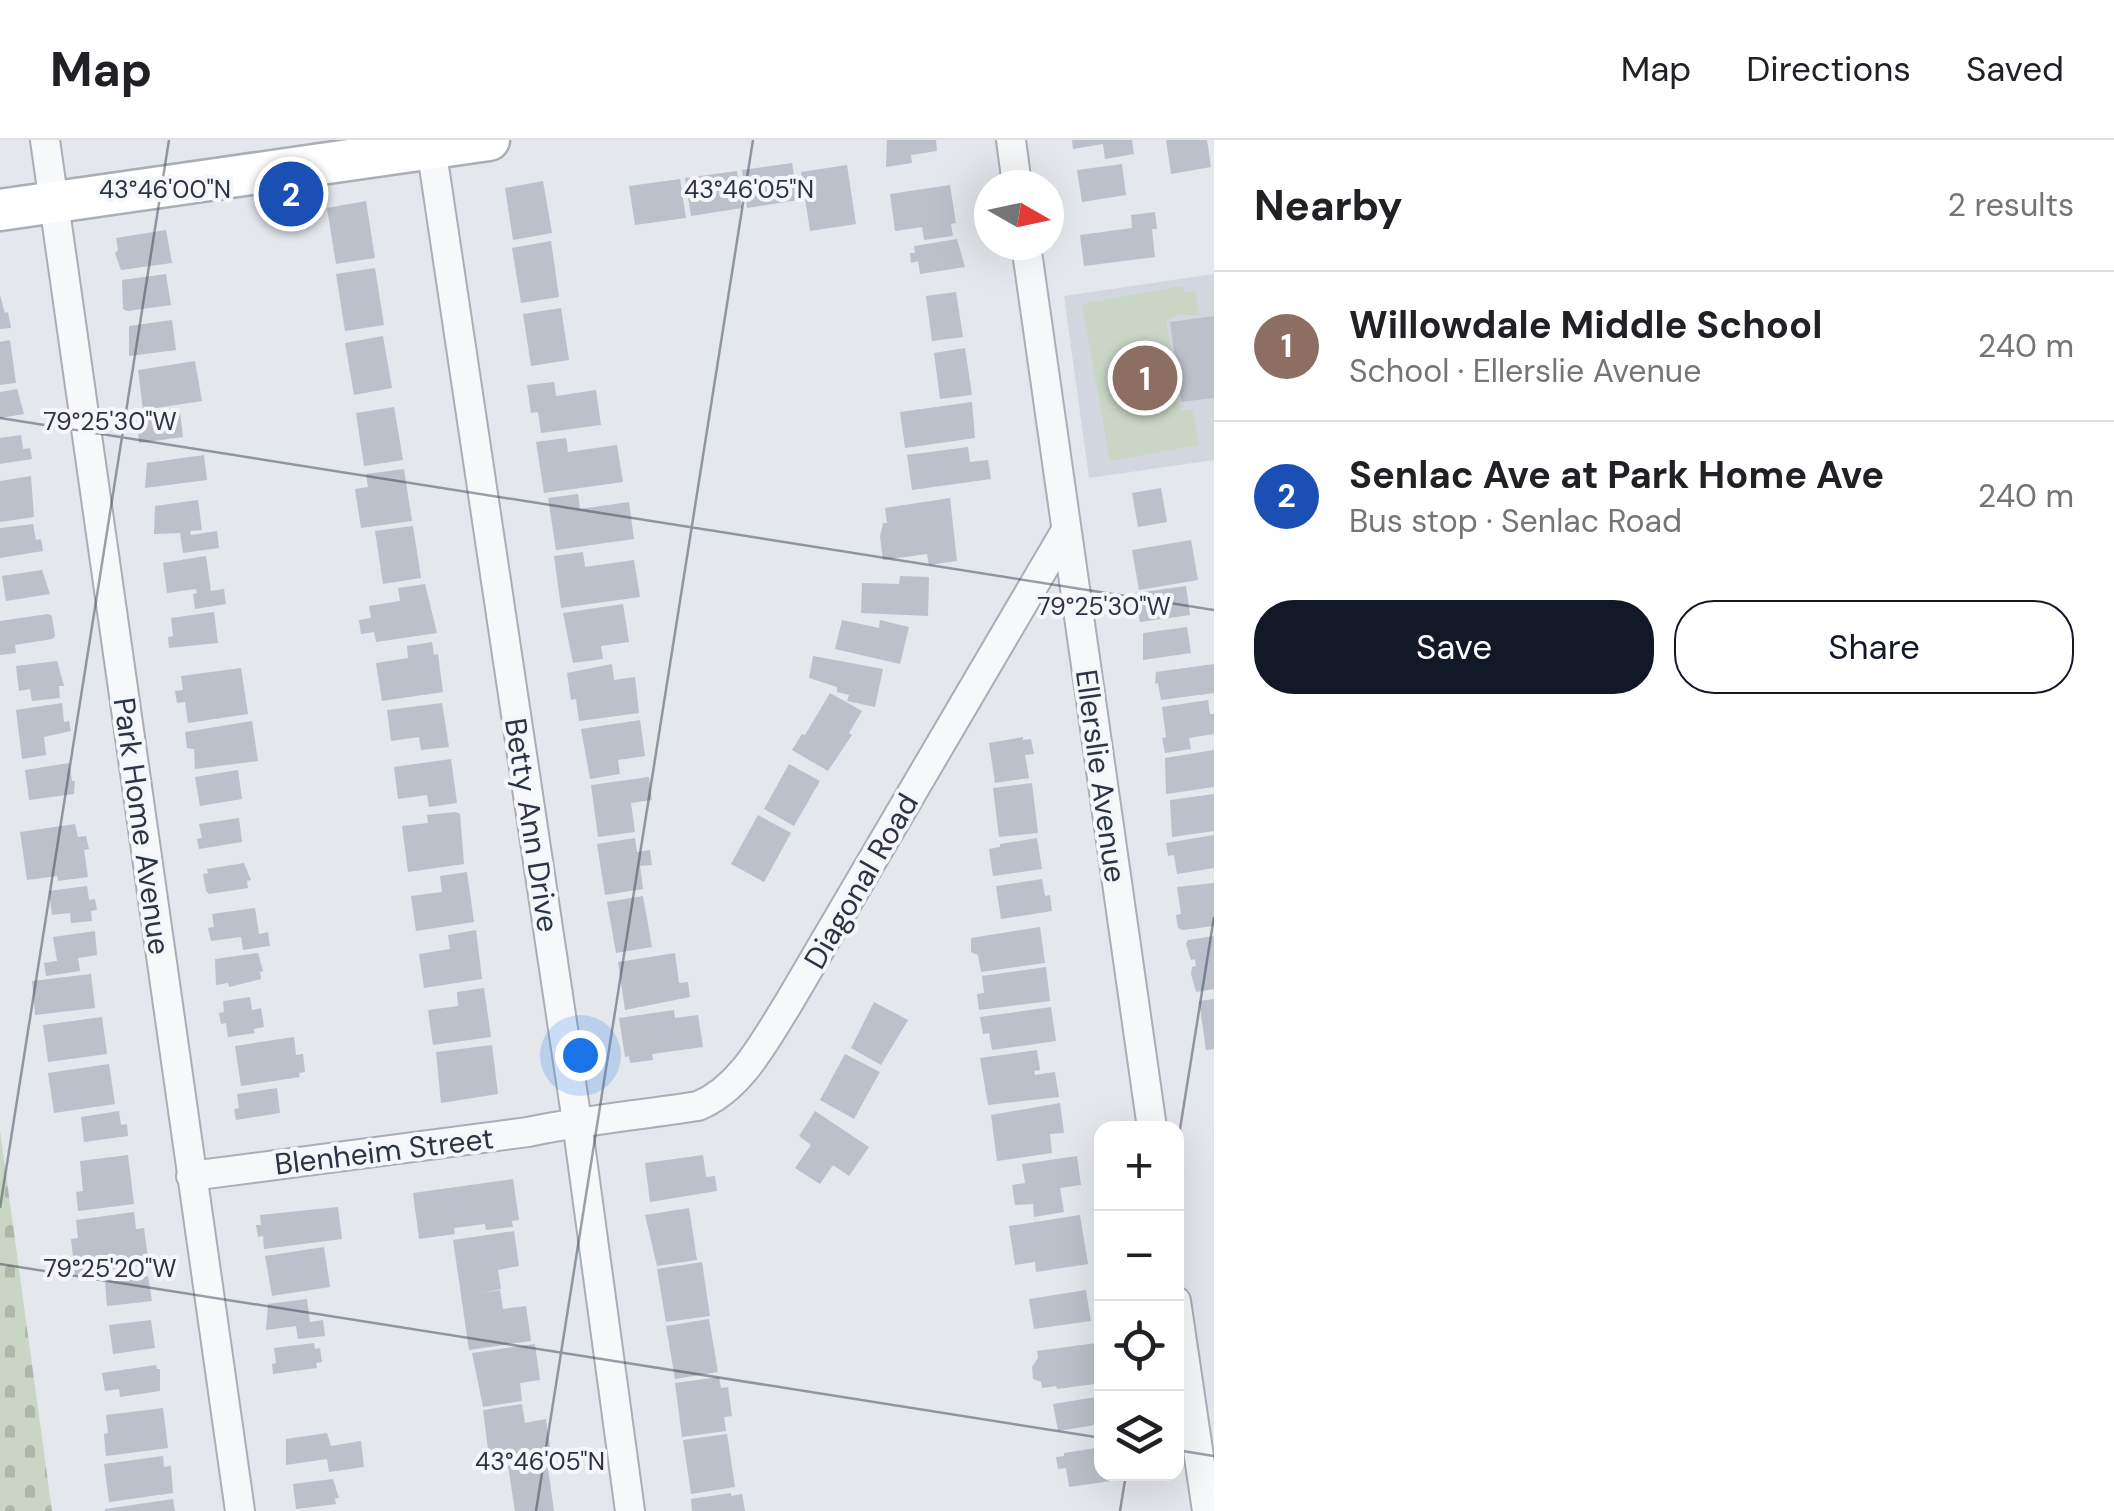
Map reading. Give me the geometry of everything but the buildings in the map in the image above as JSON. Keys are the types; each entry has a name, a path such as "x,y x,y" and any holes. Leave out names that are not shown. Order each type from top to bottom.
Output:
{"street":[{"name":"Park Home Avenue","path":"45,140 240,1511"},
{"path":"0,210 430,145 489,140"},
{"path":"1011,140 1015,170"},
{"name":"Betty Ann Drive","path":"430,145 577,1122 630,1511"},
{"name":"Ellerslie Avenue","path":"1028,260 1151,1121"},
{"name":"Diagonal Road","path":"577,1122 600,1122 698,1106 710,1101 742,1072 788,1004 1066,532"},
{"name":"Blenheim Street","path":"191,1176 528,1132 577,1122"},
{"path":"1184,1355 1207,1511"}],"shaded area":[{"path":"1214,274 1214,460 1089,478 1064,296"}],"green space":[{"path":"1183,286 1184,293 1195,291 1199,315 1177,315 1166,321 1181,411 1193,409 1199,445 1110,461 1082,304"},
{"path":"0,1130 52,1511 0,1511"}],"place":[{"name":"Senlac Ave at Park Home Ave","path":"291,194"},
{"name":"Willowdale Middle School","path":"1145,378"}]}
